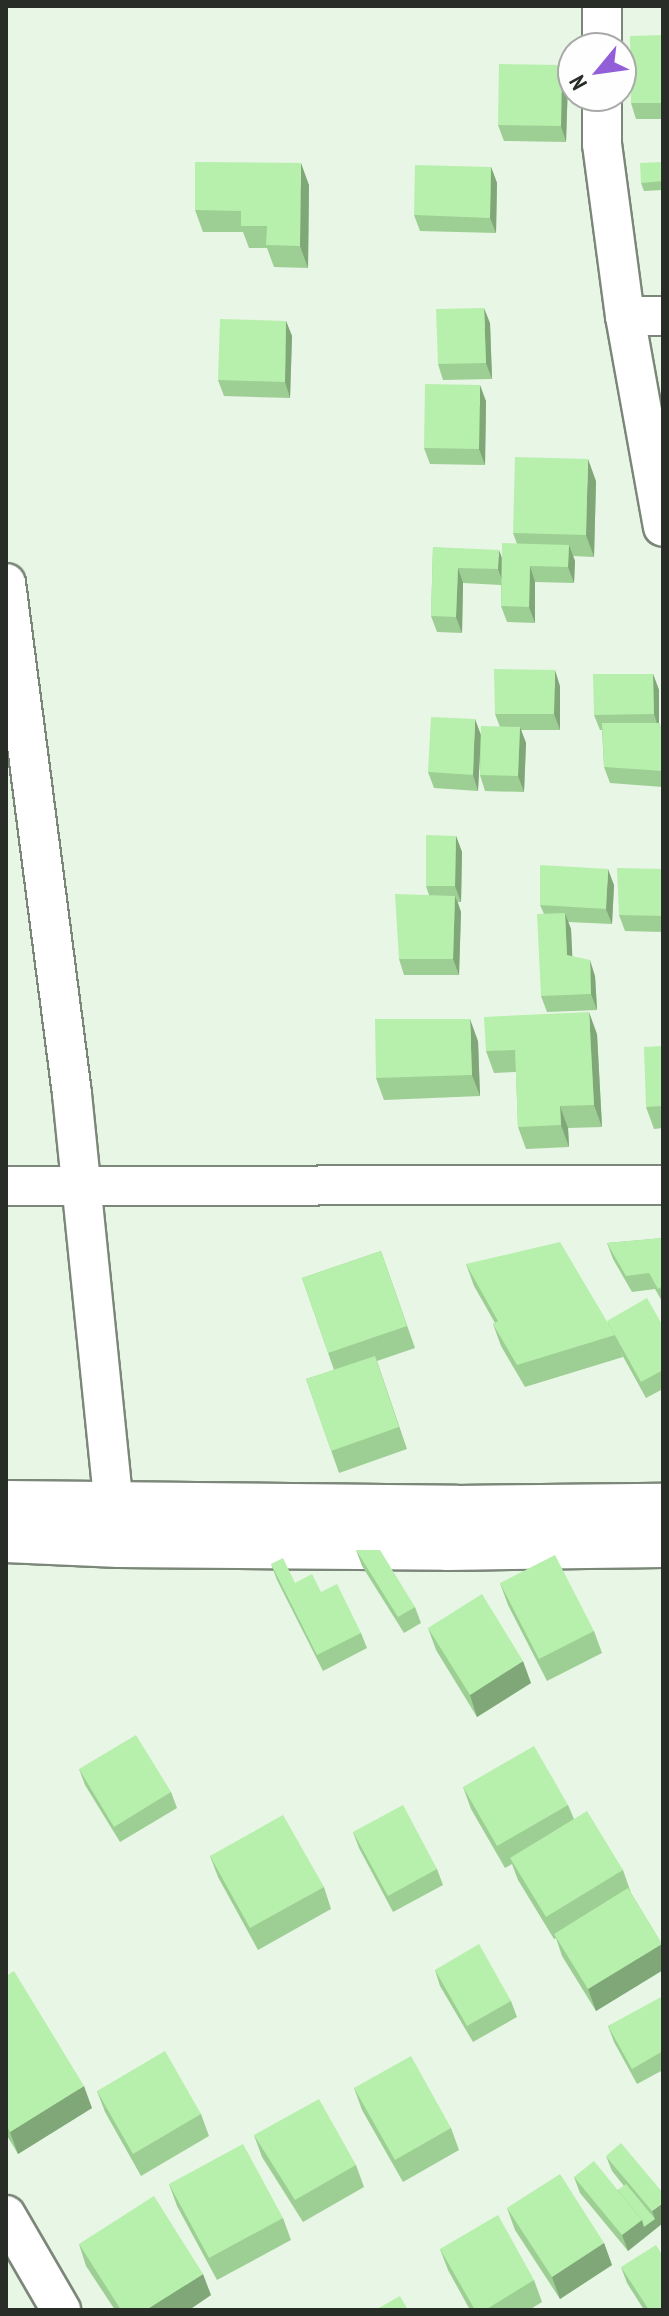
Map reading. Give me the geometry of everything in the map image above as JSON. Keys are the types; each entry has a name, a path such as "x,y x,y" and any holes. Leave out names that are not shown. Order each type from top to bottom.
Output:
{"street":[{"path":"602,6 602,32"},
{"path":"602,112 602,144 625,316 663,527"},
{"path":"625,316 663,316"},
{"path":"6,583 70,1078 116,1526"},
{"path":"6,1186 663,1185"},
{"path":"6,1503 116,1526 448,1548 663,1545"},
{"path":"6,1540 116,1526 663,1506"},
{"path":"6,2215 61,2310"}],"building":[{"path":"663,35 663,103 637,103 637,36"},
{"path":"499,64 557,65 557,112 561,112 561,126 498,125"},
{"path":"195,162 301,163 300,246 266,245 267,226 241,226 241,211 195,210"},
{"path":"663,162 663,181 641,183 640,163"},
{"path":"415,165 491,167 490,218 414,215"},
{"path":"484,308 486,363 438,364 436,309"},
{"path":"220,319 286,321 285,382 218,380"},
{"path":"425,384 480,385 479,449 424,448"},
{"path":"515,457 588,459 586,535 513,533"},
{"path":"502,543 569,545 568,567 530,566 529,607 501,606"},
{"path":"433,547 499,550 498,569 458,568 456,617 431,616"},
{"path":"494,669 555,670 554,714 495,714"},
{"path":"593,674 653,674 654,714 594,715"},
{"path":"431,717 475,719 473,775 428,772"},
{"path":"602,723 660,723 663,771 604,767"},
{"path":"481,726 520,727 518,776 480,775"},
{"path":"426,835 456,836 455,886 426,886"},
{"path":"540,865 608,869 606,909 540,905"},
{"path":"617,868 663,869 663,916 619,915"},
{"path":"395,894 455,896 453,959 399,959"},
{"path":"565,913 567,955 590,960 591,994 541,996 537,914"},
{"path":"589,1012 594,1105 560,1106 561,1125 518,1127 515,1050 486,1051 484,1017"},
{"path":"375,1019 470,1019 472,1075 376,1078"},
{"path":"663,1046 663,1106 646,1107 644,1047"},
{"path":"663,1238 663,1286 658,1289 649,1273 626,1276 607,1243"},
{"path":"560,1242 615,1335 517,1365 493,1324 498,1321 466,1264"},
{"path":"381,1251 407,1326 328,1353 302,1278"},
{"path":"647,1298 663,1326 663,1370 641,1382 607,1321"},
{"path":"375,1356 399,1427 331,1451 306,1379"},
{"path":"356,1550 380,1550 415,1607 398,1617"},
{"path":"555,1555 594,1631 539,1659 500,1583"},
{"path":"283,1558 295,1583 312,1574 321,1592 337,1584 361,1633 317,1655 271,1564"},
{"path":"482,1594 523,1661 470,1695 428,1628"},
{"path":"136,1735 171,1792 114,1827 79,1769"},
{"path":"534,1746 568,1805 497,1846 463,1787"},
{"path":"403,1805 437,1869 388,1896 353,1832"},
{"path":"587,1811 623,1870 546,1917 510,1858"},
{"path":"283,1815 324,1887 250,1928 210,1856"},
{"path":"628,1888 662,1944 588,1989 554,1934"},
{"path":"479,1944 511,2001 467,2026 435,1970"},
{"path":"14,1971 84,2086 10,2132 6,2125 6,1976"},
{"path":"661,1997 663,2051 632,2069 608,2026"},
{"path":"165,2051 201,2114 133,2154 97,2091"},
{"path":"411,2056 451,2128 395,2160 354,2088"},
{"path":"319,2099 356,2165 295,2200 254,2135"},
{"path":"621,2143 663,2193 663,2203 652,2211 606,2156"},
{"path":"243,2144 283,2218 209,2258 169,2184"},
{"path":"594,2161 642,2220 622,2235 574,2177"},
{"path":"560,2174 604,2243 552,2277 507,2208"},
{"path":"626,2184 655,2219 644,2227 618,2190"},
{"path":"154,2196 203,2274 146,2310 121,2310 79,2244"},
{"path":"498,2215 534,2280 485,2310 475,2310 440,2249"},
{"path":"656,2245 663,2256 663,2310 649,2310 621,2267"},
{"path":"400,2296 408,2310 375,2310"}]}
